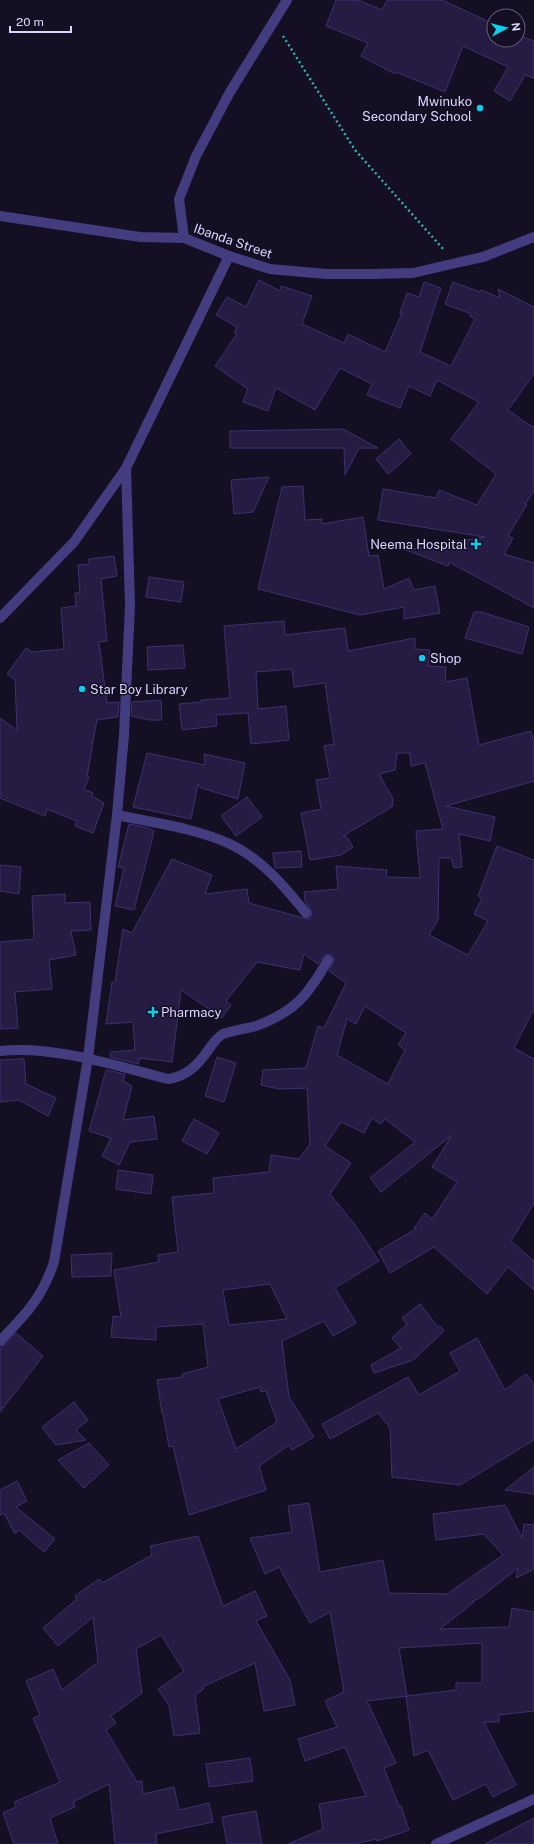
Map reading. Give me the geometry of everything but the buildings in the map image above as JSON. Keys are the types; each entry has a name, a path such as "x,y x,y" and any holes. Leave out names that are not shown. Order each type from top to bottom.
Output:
{"street":[{"name":"Ibanda Street","path":"287,0 230,92 196,156 180,199 184,238 230,256 270,269 326,274 413,273 483,256 534,237"},
{"path":"0,216 140,237 184,238"},
{"path":"0,618 74,542 126,468 230,256"},
{"path":"0,1341 35,1302 47,1283 54,1262 88,1058 117,815 124,735 130,605 126,468"},
{"path":"117,815 206,835 230,844 251,857 276,878 306,913"},
{"path":"0,1051 39,1052 88,1058 168,1079 179,1077 192,1070 212,1043 223,1034 255,1026 281,1016 296,1005 313,987 328,960"},
{"path":"436,1844 534,1799"}],"path":[{"path":"274,22 355,150 456,263"}],"place":[{"name":"Mwinuko Secondary School","path":"480,108"},
{"name":"Neema Hospital","path":"476,544"},
{"name":"Shop","path":"422,658"},
{"name":"Star Boy Library","path":"82,689"},
{"name":"Pharmacy","path":"153,1012"}]}
